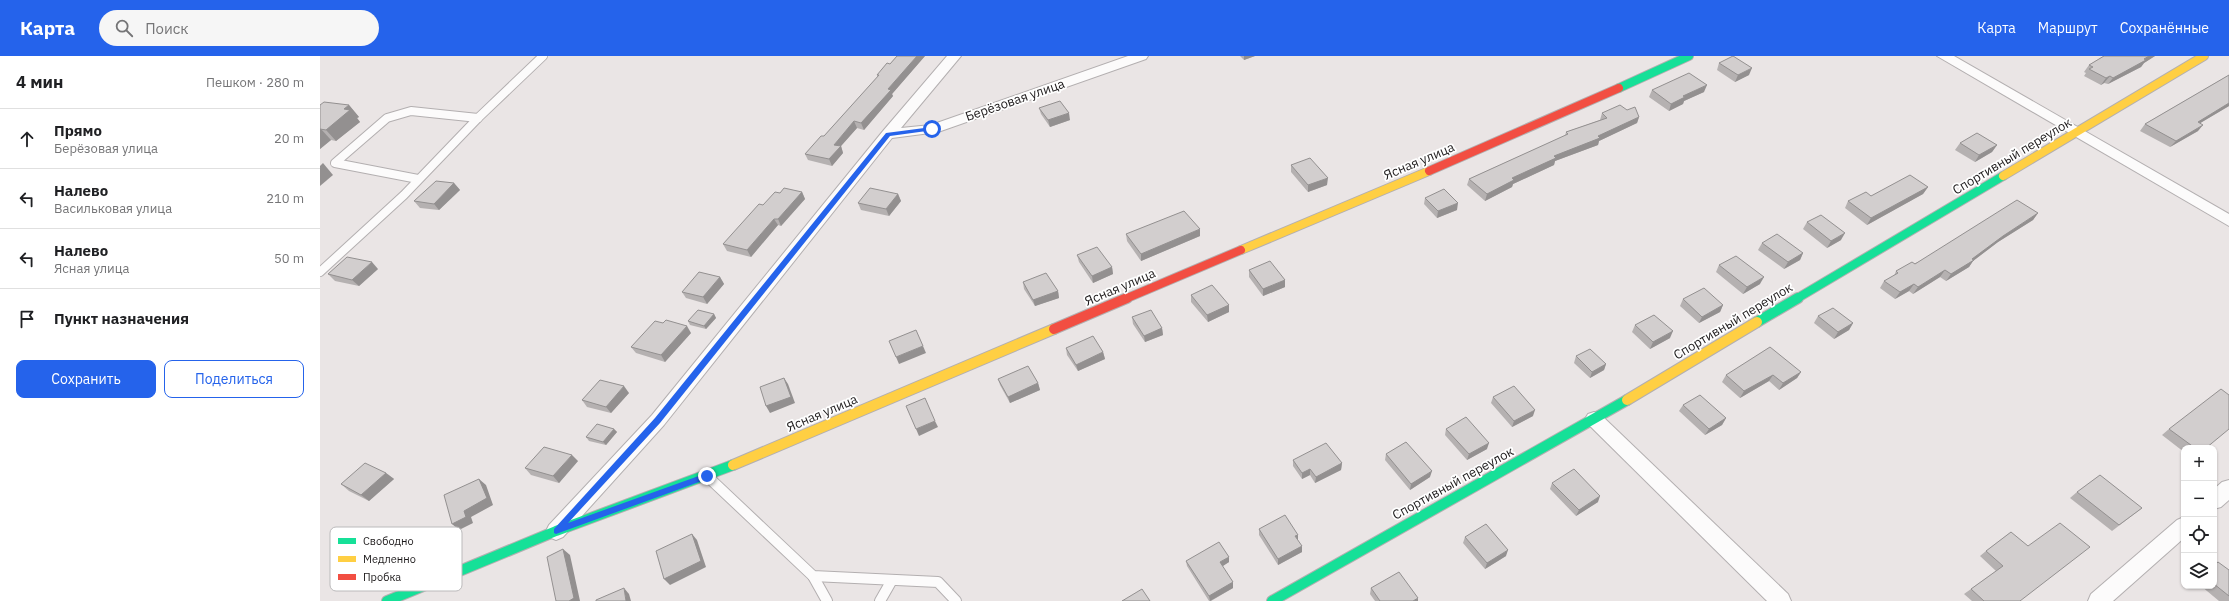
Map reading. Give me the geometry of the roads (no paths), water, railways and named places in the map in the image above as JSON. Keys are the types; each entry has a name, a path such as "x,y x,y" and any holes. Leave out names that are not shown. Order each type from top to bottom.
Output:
{"street":[{"path":"556,531 658,420 888,134 954,56"},
{"name":"Берёзовая улица","path":"888,134 932,129 1141,56"},
{"name":"Ясная улица","path":"462,570 556,531 707,476 1497,142 1689,56"},
{"path":"1944,56 2229,220"},
{"name":"Спортивный переулок","path":"1272,601 1594,419 2204,56"},
{"path":"1594,419 1781,601"},
{"path":"2217,498 2229,488"},
{"path":"2098,601 2181,529"},
{"name":"Ясная улица","path":"387,601 411,591"}],"lane":[{"path":"320,272 404,195 478,118 543,56"},
{"path":"418,179 335,164 387,118 411,111 478,118"},
{"path":"707,476 813,576 827,601"},
{"path":"813,576 938,582 956,601"},
{"path":"880,601 892,580"}]}
